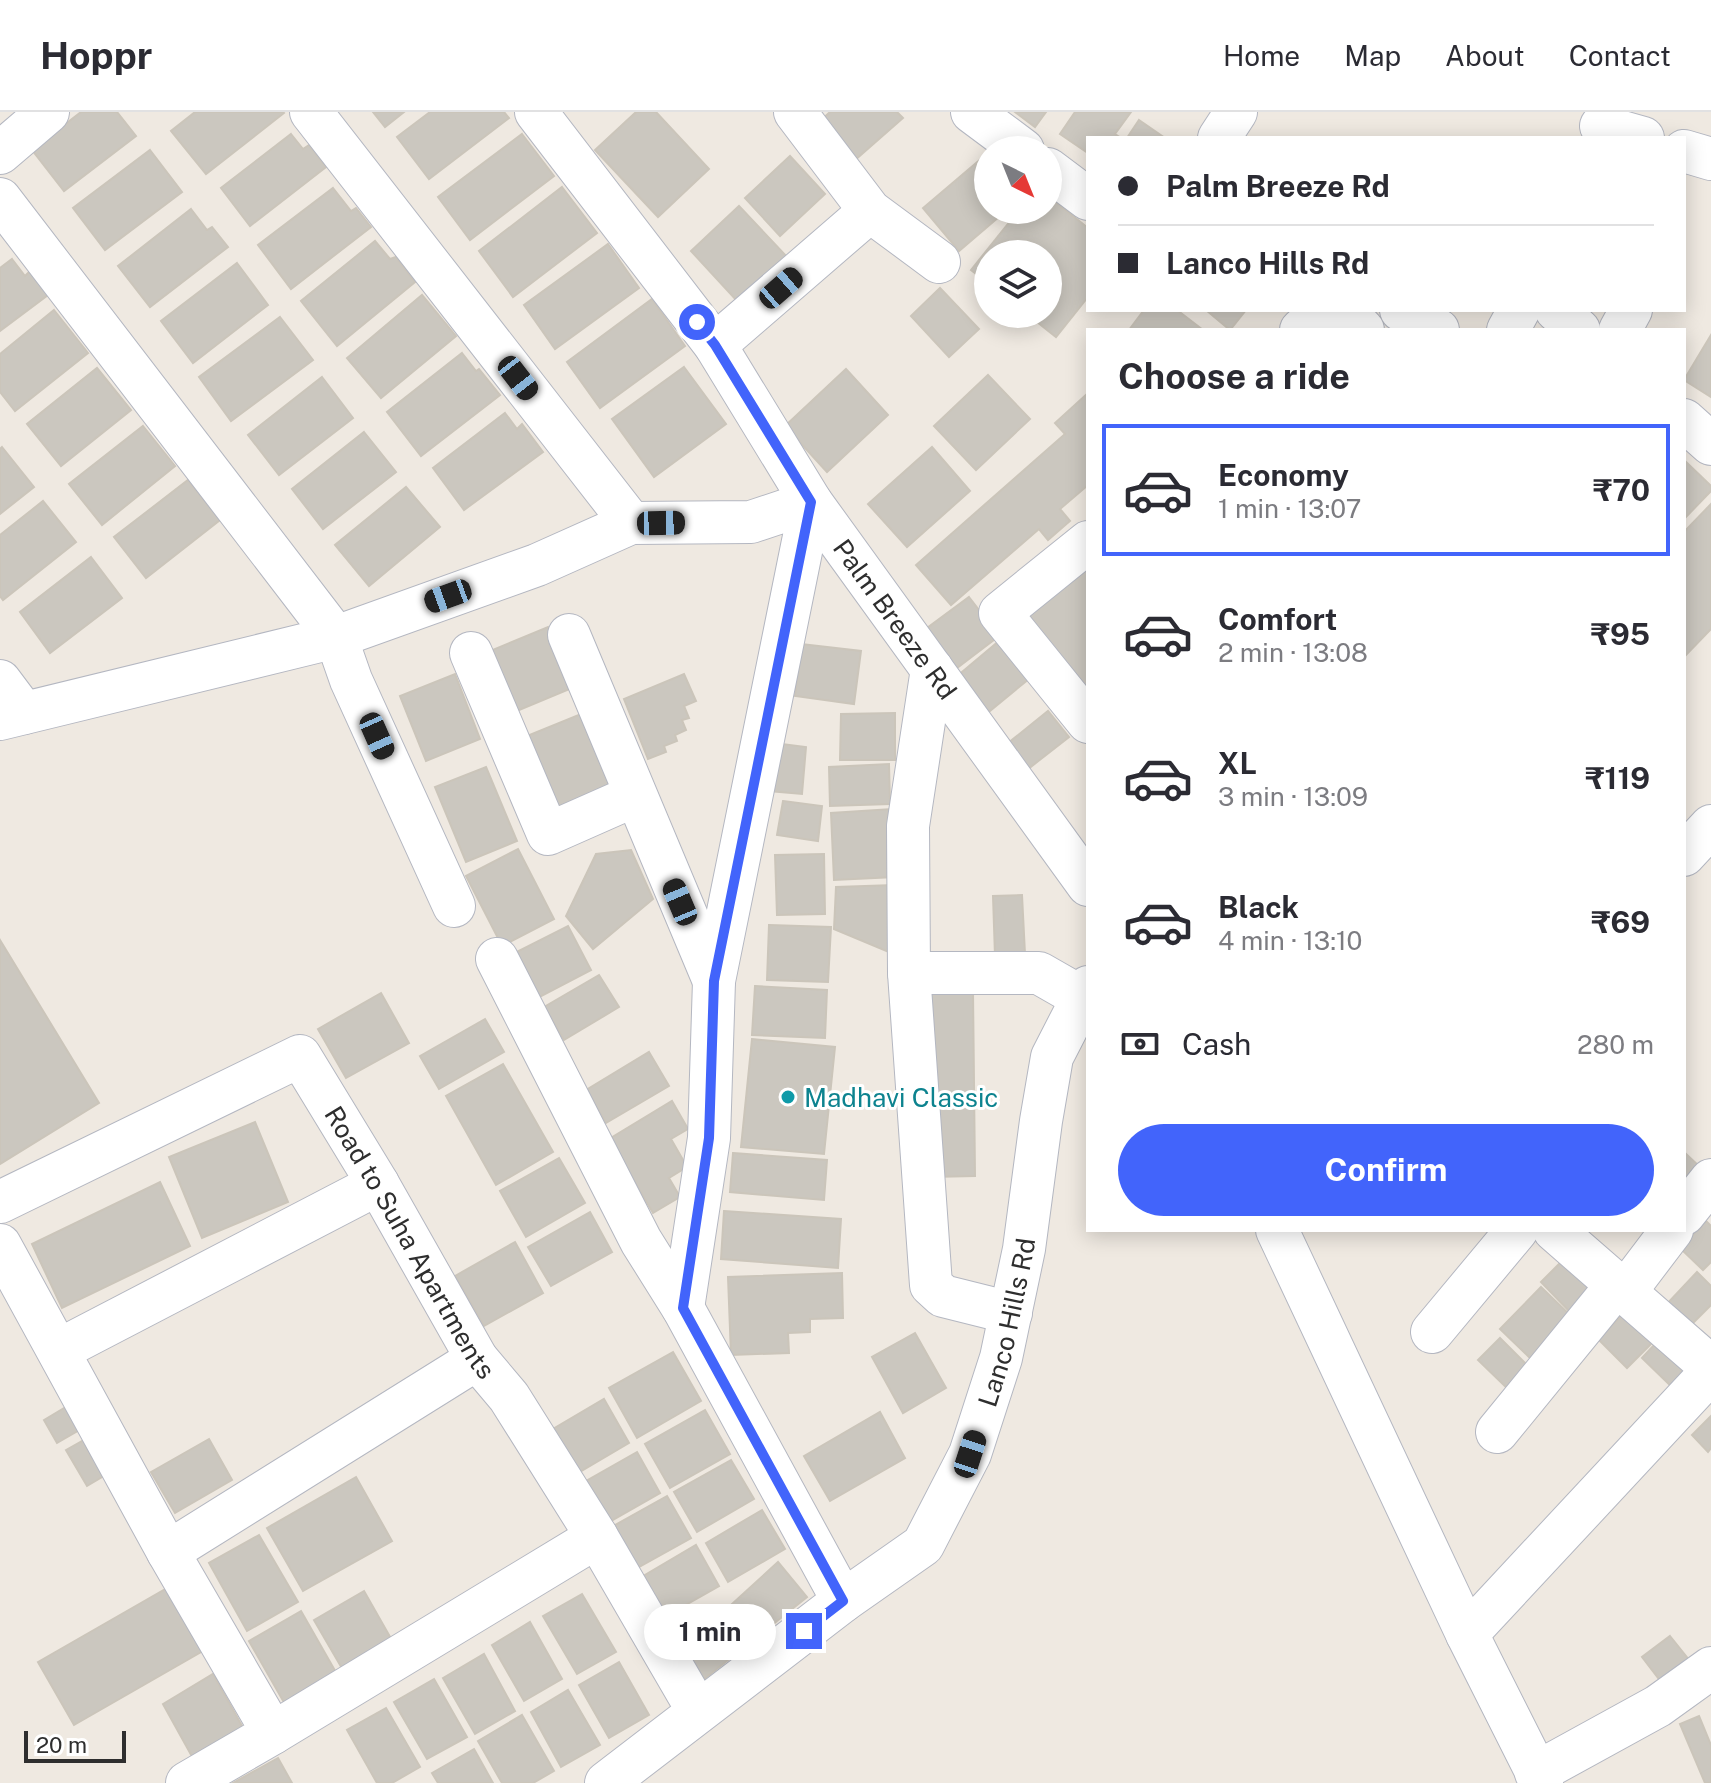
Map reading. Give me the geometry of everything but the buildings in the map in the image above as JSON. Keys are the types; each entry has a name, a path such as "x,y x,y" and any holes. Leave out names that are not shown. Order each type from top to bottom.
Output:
{"street":[{"path":"0,153 48,112"},
{"path":"311,112 631,523"},
{"name":"Palm Breeze Rd","path":"536,112 715,345 811,502 1086,882"},
{"path":"795,112 870,211 939,262"},
{"path":"972,112 1004,136"},
{"path":"1220,136 1236,112"},
{"path":"1602,125 1637,136"},
{"path":"1686,152 1711,159"},
{"path":"1062,180 1086,198"},
{"path":"0,199 336,637 351,680 454,906"},
{"path":"715,345 870,211"},
{"path":"1303,328 1321,312"},
{"path":"1346,312 1361,328"},
{"path":"1405,312 1434,328"},
{"path":"1558,312 1577,328"},
{"path":"1686,422 1711,444"},
{"path":"8,704 336,637 537,565 631,523 751,522 811,502 714,981 709,1138 683,1308"},
{"path":"1086,544 1000,613 1086,720"},
{"path":"569,635 714,981"},
{"path":"471,653 548,834 634,796"},
{"path":"932,669 908,826 909,973 931,1285 943,1296 1011,1313"},
{"path":"1686,853 1711,826"},
{"path":"497,959 641,1241 683,1308 843,1601"},
{"path":"909,973 1039,973 1084,992"},
{"name":"Lanco Hills Rd","path":"606,1783 843,1601 923,1545 970,1454 1001,1358 1024,1249 1052,1057 1084,992"},
{"name":"Road to Suha Apartments","path":"0,1202 300,1056 378,1184 477,1359 509,1397 597,1537 698,1711"},
{"path":"59,1350 378,1184"},
{"path":"1278,1232 1467,1634 1539,1778 1658,1706 1711,1668"},
{"path":"1432,1332 1515,1232"},
{"path":"1467,1634 1711,1370 1556,1232"},
{"path":"1497,1432 1670,1232"},
{"path":"0,1245 168,1552 273,1733"},
{"path":"168,1552 477,1359"},
{"path":"187,1783 597,1537"}],"place":[{"name":"Madhavi Classic","path":"788,1097"}],"route":[{"path":"697,322 715,345 811,502 714,981 709,1138 683,1308 843,1601 804,1631"}]}
